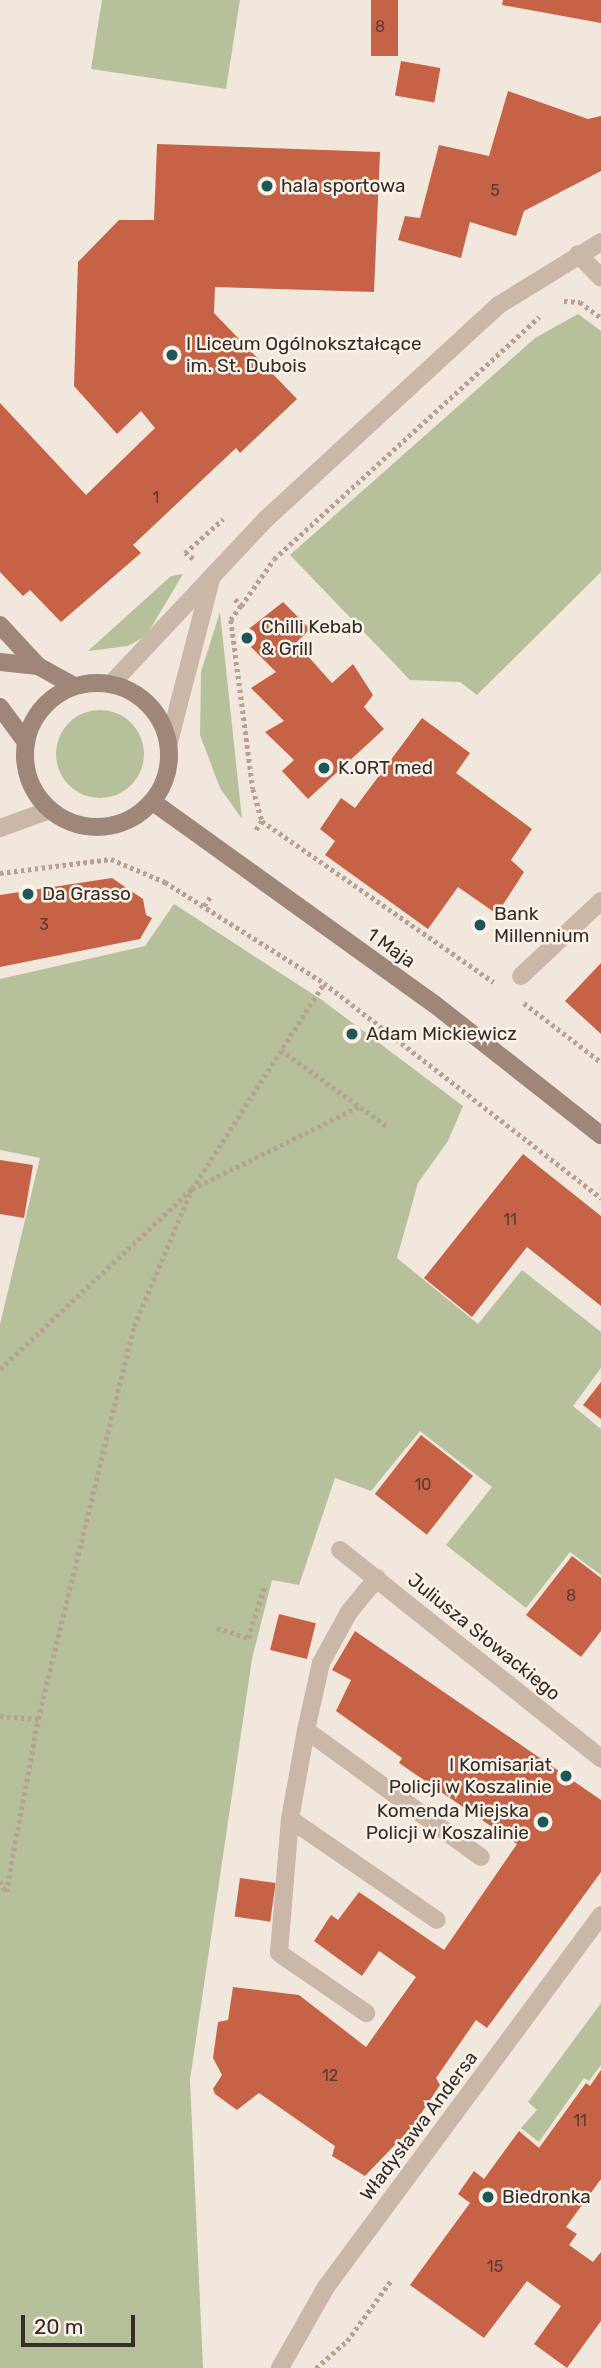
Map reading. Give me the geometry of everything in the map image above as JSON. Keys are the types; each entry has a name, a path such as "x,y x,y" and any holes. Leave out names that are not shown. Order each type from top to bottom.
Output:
{"street":[{"path":"111,684 266,519 499,305 601,242"},
{"path":"578,254 601,278"},
{"path":"0,707 26,742 30,779 50,810 69,822 91,827 135,816 153,802 170,763 169,742 212,577"},
{"path":"0,625 38,666 74,686"},
{"path":"0,662 38,666"},
{"path":"26,742 42,707 74,686 111,684 131,690 149,704 169,742"},
{"name":"1 Maja","path":"153,802 433,1003 601,1135"},
{"path":"0,828 50,810"},
{"path":"521,976 601,901"},
{"name":"Juliusza Słowackiego","path":"340,1550 601,1758"},
{"path":"366,2013 279,1953 290,1819 321,1663 349,1612 377,1578"},
{"path":"306,1730 481,1857"},
{"path":"290,1819 437,1920"},
{"name":"Władysława Andersa","path":"280,2368 326,2287 601,1916"}],"path":[{"path":"559,303 580,302 601,318"},
{"path":"496,983 262,821 253,789 231,620 274,559 547,309"},
{"path":"229,593 241,606"},
{"path":"255,832 262,821"},
{"path":"0,873 111,859 165,882 324,984 601,1198"},
{"path":"204,906 210,897"},
{"path":"0,1881 6,1892 38,1720 134,1326 192,1189 324,984"},
{"path":"518,999 601,1062"},
{"path":"281,1050 388,1126"},
{"path":"0,1369 192,1189 360,1106"},
{"path":"217,1628 248,1638 265,1585"},
{"path":"0,1716 38,1720"},
{"path":"316,2368 347,2341 392,2279"}],"green space":[{"path":"102,0 240,0 226,89 91,69"},
{"path":"578,314 601,331 601,572 477,695 460,682 410,680 290,555 535,338"},
{"path":"183,574 146,636 128,646 88,651 171,576"},
{"path":"220,612 242,819 220,788 200,735 201,672"},
{"path":"100,710 117,714 131,723 140,737 144,754 140,771 131,785 117,794 100,798 83,794 69,785 60,771 56,754 60,737 69,723 83,714"},
{"path":"174,904 322,1000 463,1106 448,1141 418,1183 397,1258 478,1324 522,1270 601,1332 601,1368 573,1406 601,1429 601,1575 570,1552 526,1608 446,1545 492,1487 420,1431 371,1491 335,1478 299,1585 272,1580 252,1659 190,2080 203,2368 0,2368 0,1324 40,1158 0,1150 0,979 145,946"},
{"path":"601,2003 601,2065 589,2081 584,2078 539,2142 521,2128 537,2110 528,2102"}],"building":[{"path":"371,0 398,0 398,56 371,56"},
{"path":"503,0 601,0 601,23 502,5"},
{"path":"401,61 440,68 434,102 395,95"},
{"path":"508,91 588,119 601,116 601,171 524,211 516,236 470,222 461,258 398,240 405,216 420,218 439,145 489,156"},
{"path":"157,144 380,152 374,292 215,287 214,313 297,399 240,453 236,448 133,545 141,553 61,622 30,590 23,596 0,572 0,403 86,495 155,428 141,411 117,434 74,386 78,262 119,220 154,220"},
{"path":"283,602 310,629 296,643 332,683 353,664 373,695 364,707 384,729 308,799 282,771 294,760 265,732 284,721 251,688 276,672 240,636"},
{"path":"422,718 470,753 456,773 532,829 511,860 524,872 497,914 458,887 428,929 325,855 335,841 320,829 341,798 355,808"},
{"path":"112,878 143,899 146,915 152,918 140,939 0,967 0,895"},
{"path":"601,963 601,1034 565,1001"},
{"path":"523,1154 601,1216 601,1306 527,1247 472,1317 424,1278"},
{"path":"0,1160 33,1165 24,1218 0,1214"},
{"path":"601,1382 601,1419 583,1405"},
{"path":"421,1435 473,1476 427,1535 375,1494"},
{"path":"572,1556 601,1578 601,1631 581,1657 526,1615"},
{"path":"279,1614 316,1623 307,1659 270,1650"},
{"name":"Komenda Miejska Policji w Koszalinie","path":"355,1631 601,1800 601,1872 487,2028 476,2020 436,2078 440,2085 412,2127 365,2176 332,2156 335,2146 259,2093 237,2110 215,2094 213,2089 222,2075 213,2058 218,2022 228,2020 233,1987 299,1995 366,2047 416,1977 379,1951 362,1976 314,1941 331,1915 338,1920 359,1892 444,1950 517,1844 399,1763 402,1758 336,1711 351,1680 332,1670"},
{"path":"240,1878 276,1883 270,1922 235,1917"},
{"path":"601,2070 601,2179 566,2227 577,2234 569,2245 593,2262 601,2252 601,2321 567,2368 534,2344 561,2306 527,2281 484,2338 410,2285 470,2203 458,2194 474,2171 484,2179 519,2131 539,2148 586,2083 590,2086"}],"place":[{"name":"hala sportowa","path":"267,186"},
{"name":"I Liceum Ogólnokształcące im. St. Dubois","path":"172,355"},
{"name":"Chilli Kebab & Grill","path":"247,638"},
{"name":"K.ORT med","path":"324,768"},
{"name":"Da Grasso","path":"28,894"},
{"name":"Bank Millennium","path":"480,925"},
{"name":"Adam Mickiewicz","path":"352,1034"},
{"name":"I Komisariat Policji w Koszalinie","path":"566,1776"},
{"name":"Komenda Miejska Policji w Koszalinie","path":"543,1822"},
{"name":"Biedronka","path":"488,2197"}]}
